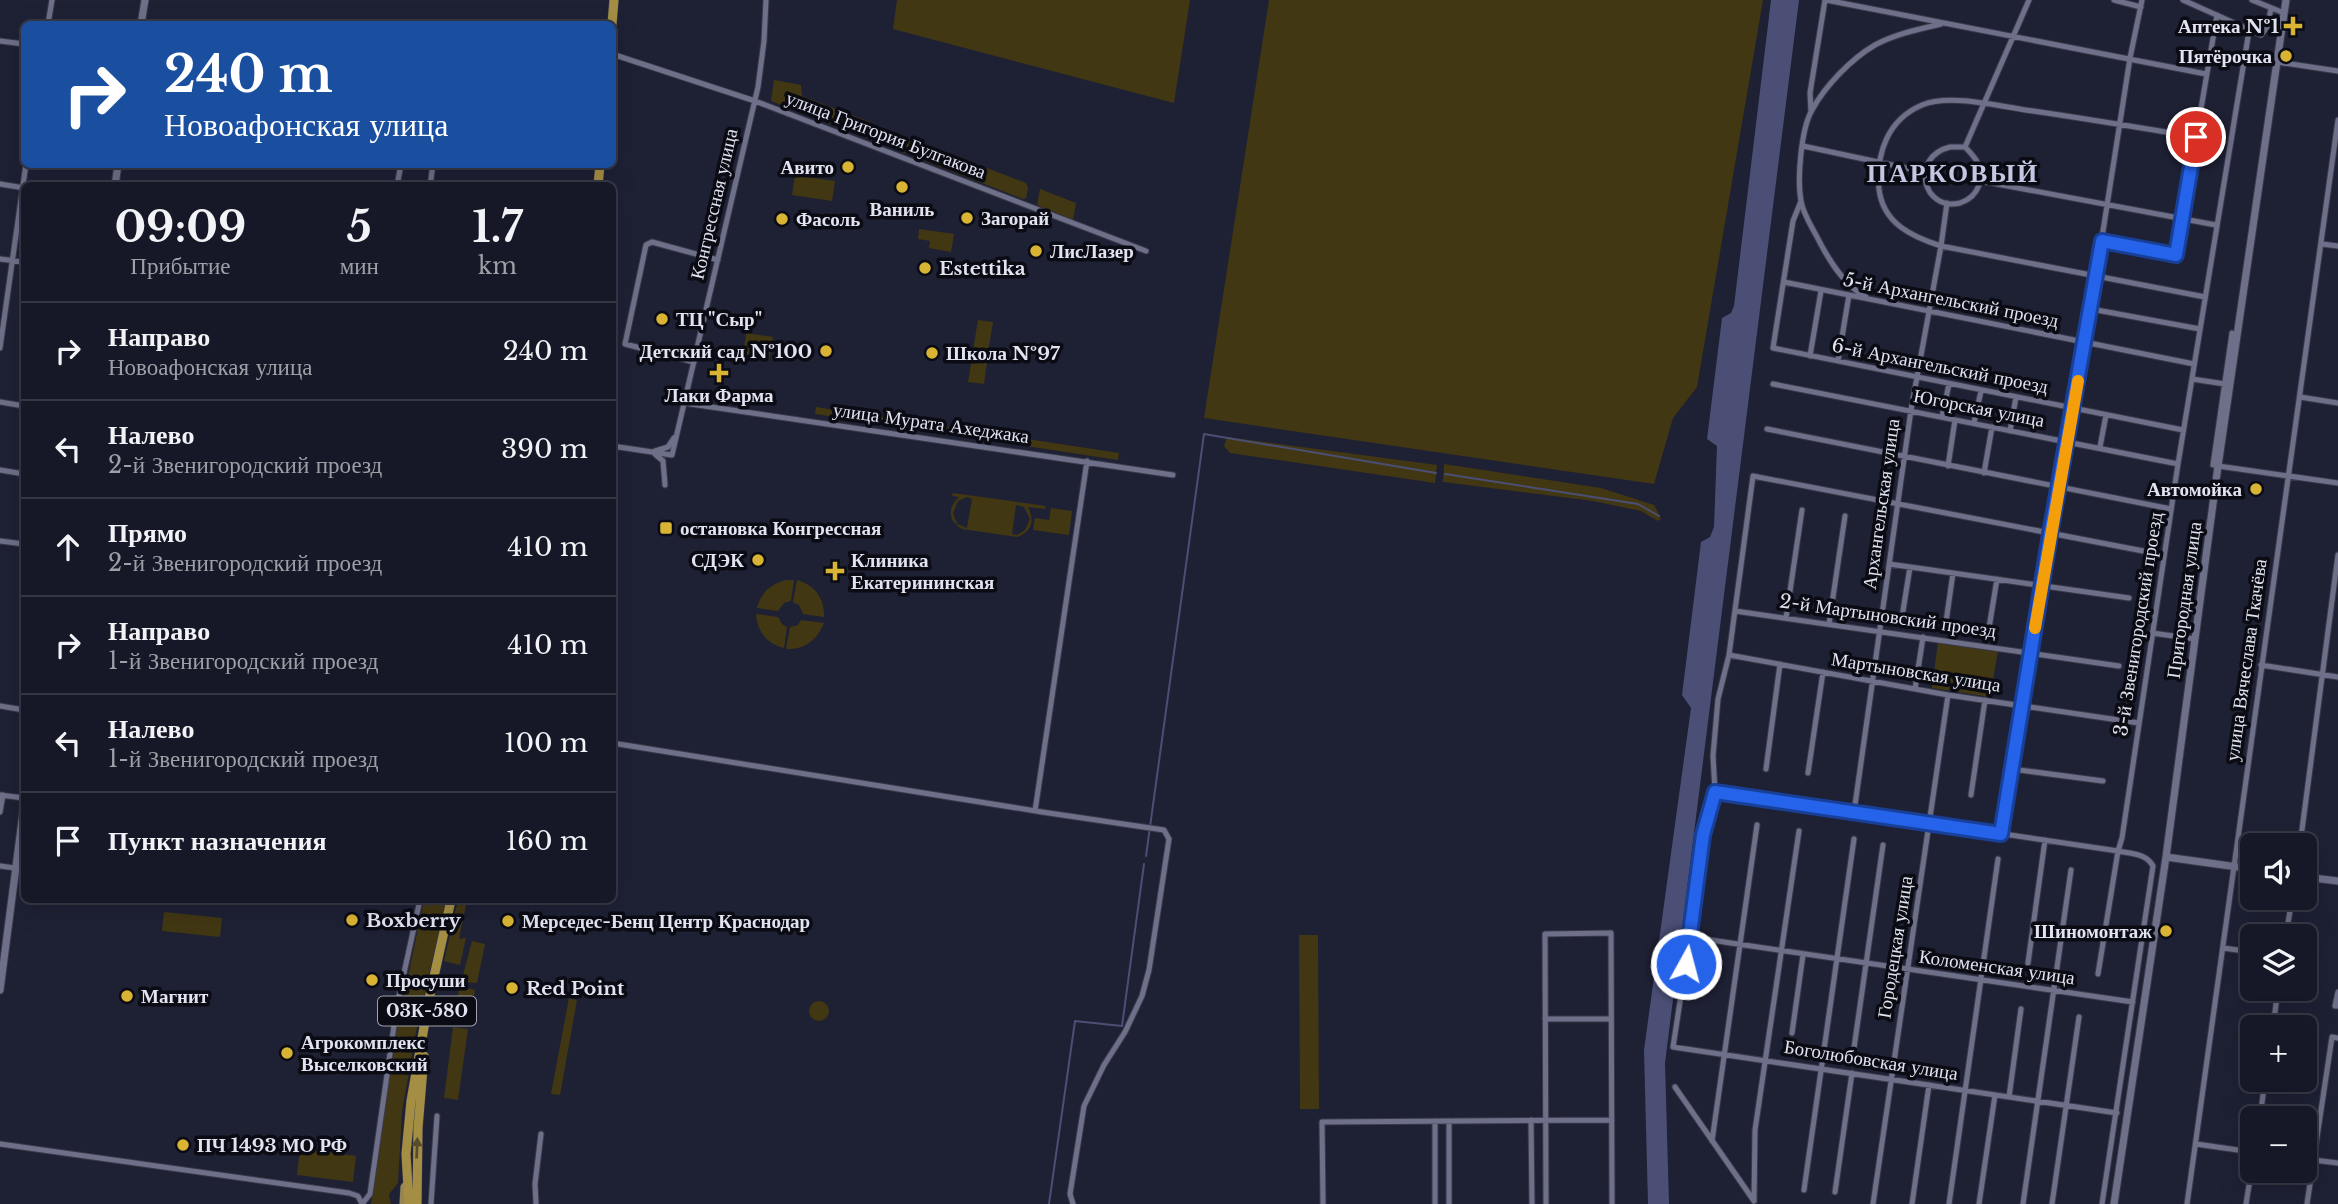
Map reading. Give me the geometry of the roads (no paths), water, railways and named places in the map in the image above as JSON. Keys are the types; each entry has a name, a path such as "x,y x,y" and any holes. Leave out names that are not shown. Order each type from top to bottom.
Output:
{"highway":[{"path":"610,21 611,0"},
{"name":"03К-580","path":"406,1204 406,1154 411,1101 444,926 451,903"},
{"name":"03К-580","path":"417,1204 417,1149 426,1038 451,903"}],"street":[{"path":"48,21 52,0"},
{"path":"140,21 144,0"},
{"name":"Конгрессная улица","path":"652,452 672,455 755,101 764,41 766,0"},
{"path":"1876,302 1857,292 1835,267 1811,225 1801,201 1803,146 1811,112 1810,93 1825,0 2206,74"},
{"path":"1965,147 2029,0"},
{"path":"2114,0 2141,8"},
{"path":"2001,834 2091,309 2130,58 2142,0"},
{"path":"2183,0 2261,35 2267,27 2271,9"},
{"path":"2252,0 2284,13"},
{"name":"Пригородная улица","path":"2115,1204 2166,857 2215,466 2286,0"},
{"path":"2102,241 2176,255 2217,15"},
{"path":"1811,112 1823,93 1856,59 1876,44 1945,23"},
{"name":"3-й Звенигородский проезд","path":"2098,974 2122,838 2183,430 2249,31"},
{"path":"0,41 21,44"},
{"name":"улица Григория Булгакова","path":"616,55 755,101 1146,251"},
{"path":"2277,62 2338,71"},
{"path":"2196,137 1984,104 1942,101 1922,105 1899,122 1881,151 1878,162 1880,194 1885,208 1893,220 1914,237 1941,246 2205,297"},
{"name":"улица Вячеслава Ткачёва","path":"2187,1204 2338,120"},
{"path":"1803,146 1925,172"},
{"path":"1950,147 1965,147 1980,166 1981,181 1972,196 1965,201 1947,203 1934,197 1925,179 1927,164 1936,152 1950,147"},
{"path":"1981,181 2216,225"},
{"path":"0,184 21,188"},
{"path":"1784,282 1793,220 1801,201"},
{"name":"Архангельская улица","path":"1854,811 1911,410 1947,203"},
{"path":"0,348 21,206"},
{"path":"694,362 625,344 646,245 652,242 718,260"},
{"path":"2322,244 2338,246"},
{"path":"0,259 21,262"},
{"name":"5-й Архангельский проезд","path":"1784,282 2194,364"},
{"name":"6-й Архангельский проезд","path":"1784,282 1773,348 2183,430"},
{"path":"1810,356 1821,291"},
{"path":"1838,361 1849,295"},
{"path":"2091,309 2200,329"},
{"path":"2232,333 2215,466 2338,483"},
{"path":"2192,379 2225,384"},
{"name":"Югорская улица","path":"1773,384 2178,464"},
{"path":"1942,417 1948,384"},
{"path":"1974,424 1981,391"},
{"path":"2010,431 2016,397"},
{"path":"2300,397 2338,403"},
{"path":"0,402 21,406"},
{"name":"улица Мурата Ахеджака","path":"684,403 1173,475"},
{"path":"2100,447 2106,415"},
{"path":"1948,466 1955,420"},
{"path":"1984,473 1992,428"},
{"path":"1767,429 2171,509"},
{"path":"616,447 652,452 668,447 677,432"},
{"path":"652,452 663,461 665,485"},
{"path":"1035,811 1087,461"},
{"path":"0,470 21,474"},
{"path":"1690,937 1703,835 1715,792 1713,756 1718,699 1729,655 1753,476 2164,555"},
{"path":"1786,618 1802,510"},
{"path":"1829,624 1845,516"},
{"path":"0,541 21,544"},
{"path":"2301,833 2338,555"},
{"path":"1889,564 2129,598"},
{"path":"1903,611 1910,567"},
{"path":"1946,622 1954,573"},
{"path":"1989,628 1997,579"},
{"name":"2-й Мартыновский проезд","path":"1735,611 2119,666"},
{"path":"2152,633 2195,639"},
{"path":"1915,689 1923,637"},
{"name":"Мартыновская улица","path":"1729,655 1948,695 2139,723"},
{"path":"1766,769 1780,664"},
{"path":"2261,665 2338,677"},
{"path":"1808,773 1823,672"},
{"name":"Городецкая улица","path":"1873,1204 1948,695"},
{"path":"1970,794 1985,700"},
{"path":"0,706 21,710"},
{"path":"616,744 1164,830 1169,839 1149,970 1142,996 1125,1032 1104,1065 1084,1106 1070,1194 1073,1204"},
{"path":"2012,769 2103,781"},
{"path":"1715,792 2146,857 2153,866 2102,1204"},
{"path":"0,812 1,795 21,798"},
{"path":"1712,1140 1757,825"},
{"path":"0,990 4,939 21,826"},
{"path":"1675,1087 1754,1201 1755,1130 1799,831"},
{"path":"1804,1189 1854,839"},
{"path":"2028,963 2045,840"},
{"path":"1853,1055 1883,845"},
{"path":"2166,857 2240,867"},
{"path":"1949,1204 1998,859"},
{"path":"0,866 15,868"},
{"path":"2023,1204 2071,870"},
{"path":"2317,878 2338,881"},
{"path":"0,1144 349,1193 358,1196 362,1204 370,1194 395,1017 419,903"},
{"path":"1546,1204 1545,934 1611,933 1612,1204"},
{"name":"Коломенская улица","path":"1690,937 2133,1002"},
{"name":"Боголюбовская улица","path":"1690,937 1673,1046 2117,1113"},
{"path":"2223,948 2240,950"},
{"path":"1792,1034 1802,955"},
{"path":"2338,992 2335,1006 2338,1006"},
{"path":"2134,993 2146,995"},
{"path":"2009,1097 2021,1009"},
{"path":"2052,1204 2079,1017"},
{"path":"1545,1019 1611,1018"},
{"path":"2317,1142 2335,1037"},
{"path":"1835,1192 1852,1073"},
{"path":"1912,1204 1929,1085"},
{"path":"1979,1204 1995,1095"},
{"path":"431,1204 437,1116"},
{"path":"1531,1120 1532,1204"},
{"path":"1323,1204 1322,1122 1612,1120"},
{"path":"1435,1121 1435,1204"},
{"path":"1449,1121 1449,1204"},
{"path":"536,1204 535,1184 541,1134"},
{"path":"2113,1139 2124,1141"},
{"path":"2196,1144 2240,1150"},
{"path":"2317,1160 2338,1163"},
{"path":"2246,1204 2249,1183"},
{"path":"2307,1204 2310,1183"}],"water":[{"path":"1771,0 1799,0 1665,1063 1669,1204 1648,1204 1644,1050 1691,708 1682,695 1701,542 1710,537 1714,527 1717,446 1707,439 1722,318 1731,313 1734,306"}],"waterway":[{"path":"1146,856 1204,434 1436,473"},
{"path":"1445,474 1638,504 1659,516"},
{"path":"1049,1204 1075,1021 1122,1026 1144,864"}],"place":[{"name":"Аптека №1","path":"2293,26"},
{"name":"Пятёрочка","path":"2286,56"},
{"name":"Авито","path":"848,167"},
{"name":"Ваниль","path":"902,187"},
{"name":"Загорай","path":"967,218"},
{"name":"Фасоль","path":"782,219"},
{"name":"ЛисЛазер","path":"1036,251"},
{"name":"Estettika","path":"925,268"},
{"name":"ТЦ \"Сыр\"","path":"662,319"},
{"name":"Детский сад №100","path":"826,351"},
{"name":"Школа №97","path":"932,353"},
{"name":"Лаки Фарма","path":"719,373"},
{"name":"Автомойка","path":"2256,489"},
{"name":"остановка Конгрессная","path":"666,528"},
{"name":"СДЭК","path":"758,560"},
{"name":"Клиника Екатерининская","path":"835,571"},
{"name":"Boxberry","path":"352,920"},
{"name":"Мерседес-Бенц Центр Краснодар","path":"508,921"},
{"name":"Шиномонтаж","path":"2166,931"},
{"name":"Просуши","path":"372,980"},
{"name":"Red Point","path":"512,988"},
{"name":"Магнит","path":"127,996"},
{"name":"Агрокомплекс Выселковский","path":"287,1053"},
{"name":"ПЧ 1493 МО РФ","path":"183,1145"}],"district":[{"name":"ПАРКОВЫЙ","path":"1953,173"}]}
